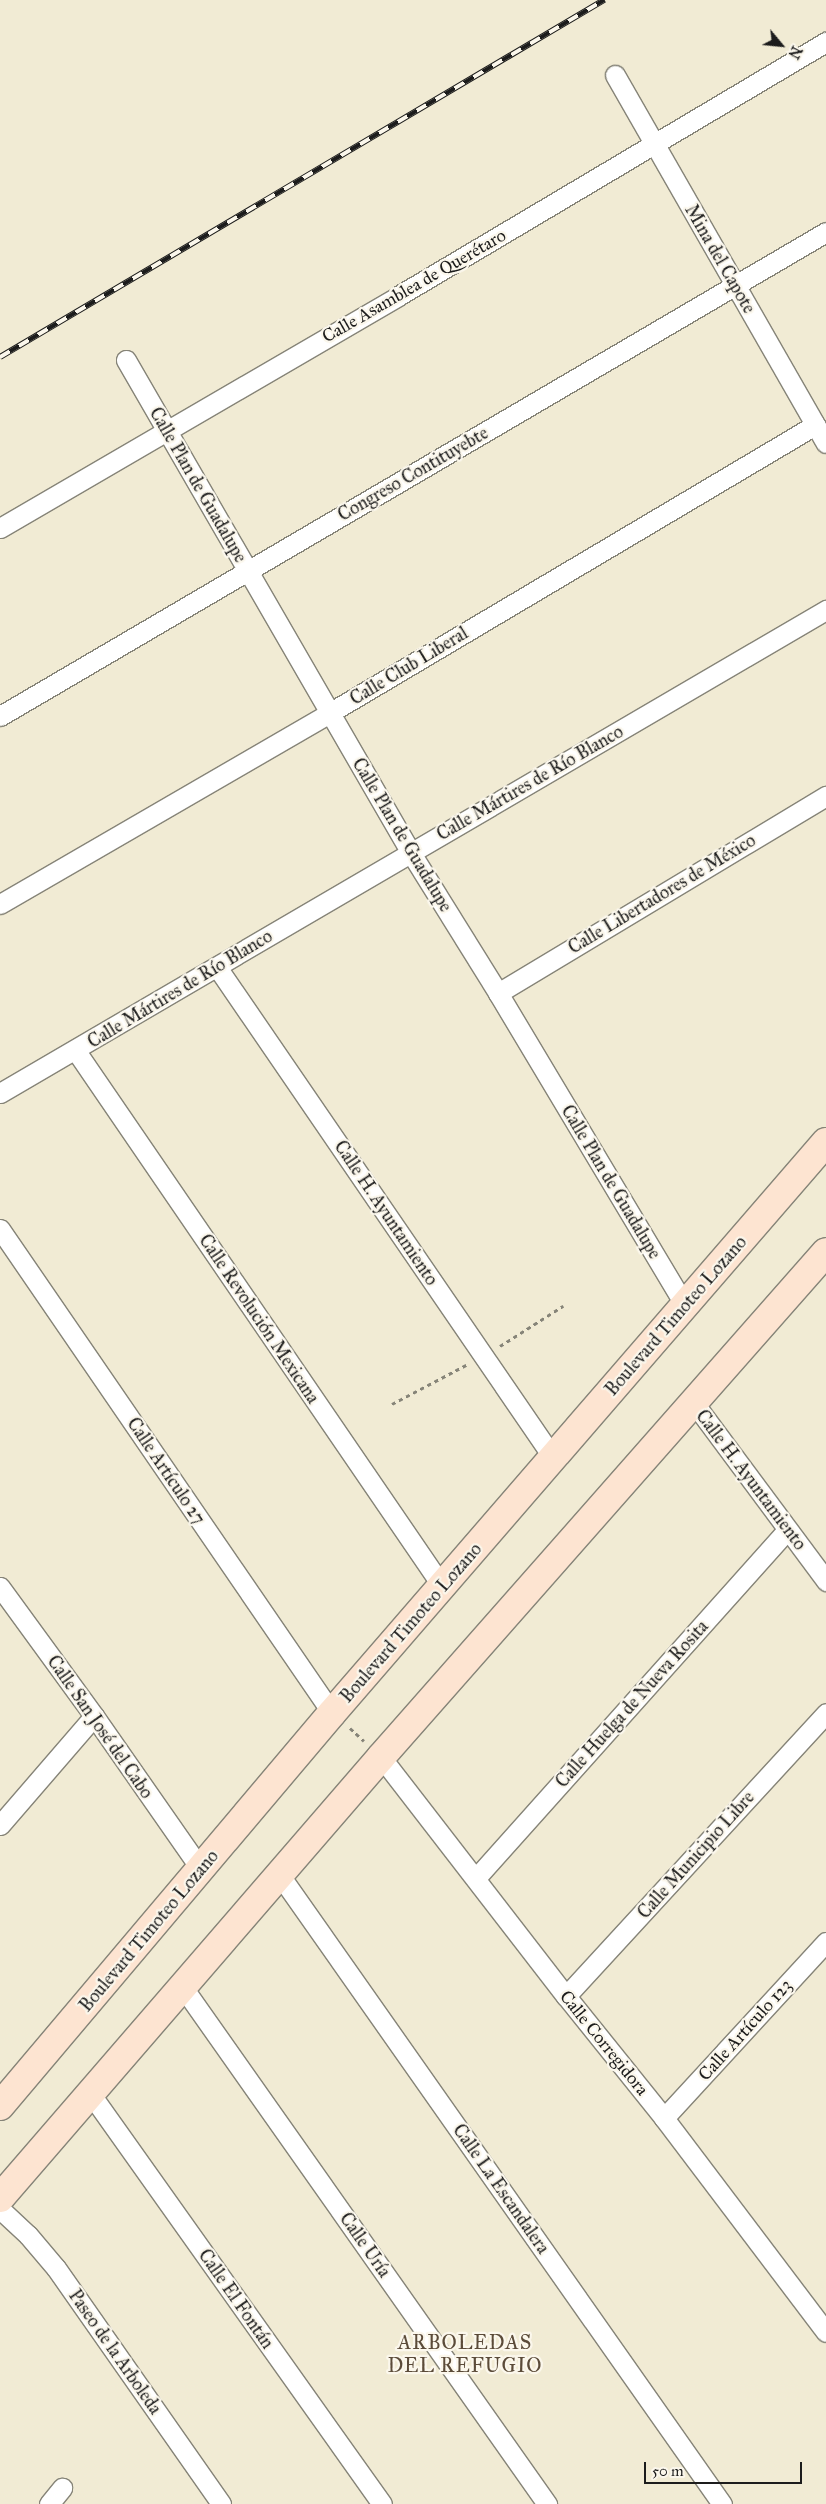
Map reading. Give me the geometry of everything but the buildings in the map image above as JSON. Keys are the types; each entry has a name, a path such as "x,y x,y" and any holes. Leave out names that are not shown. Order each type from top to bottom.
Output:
{"main road":[{"name":"Boulevard Timoteo Lozano","path":"0,2106 96,1996 200,1868 332,1713 554,1459 826,1142"},
{"path":"0,2198 381,1756 826,1252"}],"street":[{"name":"Calle Asamblea de Querétaro","path":"0,528 654,145 826,42"},
{"name":"Mina del Capote","path":"615,75 826,443"},
{"name":"Congreso Contituyebte","path":"0,716 826,232"},
{"name":"Calle Plan de Guadalupe","path":"126,360 411,853 498,993 685,1305"},
{"name":"Calle Club Liberal","path":"0,904 331,712 815,425"},
{"name":"Calle Mártires de Río Blanco","path":"0,1093 76,1051 217,966 826,610"},
{"name":"Calle Libertadores de México","path":"498,993 826,796"},
{"name":"Calle H. Ayuntamiento","path":"217,966 554,1459"},
{"name":"Calle Revolución Mexicana","path":"76,1051 442,1586"},
{"name":"Calle Artículo 27","path":"0,1229 332,1713"},
{"name":"Calle H. Ayuntamiento","path":"694,1403 826,1581"},
{"name":"Calle Huelga de Nueva Rosita","path":"476,1878 787,1530"},
{"name":"Calle San José del Cabo","path":"3,1601 94,1716 200,1868"},
{"name":"Calle Municipio Libre","path":"566,1996 826,1713"},
{"path":"0,1825 94,1716"},
{"name":"Calle Corregidora","path":"381,1756 566,1996 664,2118 826,2331"},
{"name":"Calle La Escandalera","path":"279,1874 722,2504"},
{"name":"Calle Artículo 123","path":"664,2118 826,1942"},
{"name":"Calle Uría","path":"182,1986 548,2504"},
{"name":"Calle El Fontán","path":"90,2093 382,2504"},
{"name":"Paseo de la Arboleda","path":"0,2209 28,2235 56,2268 221,2504"},
{"path":"49,2504 62,2488"}],"path":[{"path":"332,1713 381,1756"}],"railway":[{"path":"0,357 604,0"}],"district":[{"name":"ARBOLEDAS DEL REFUGIO","path":"465,2354"}]}
